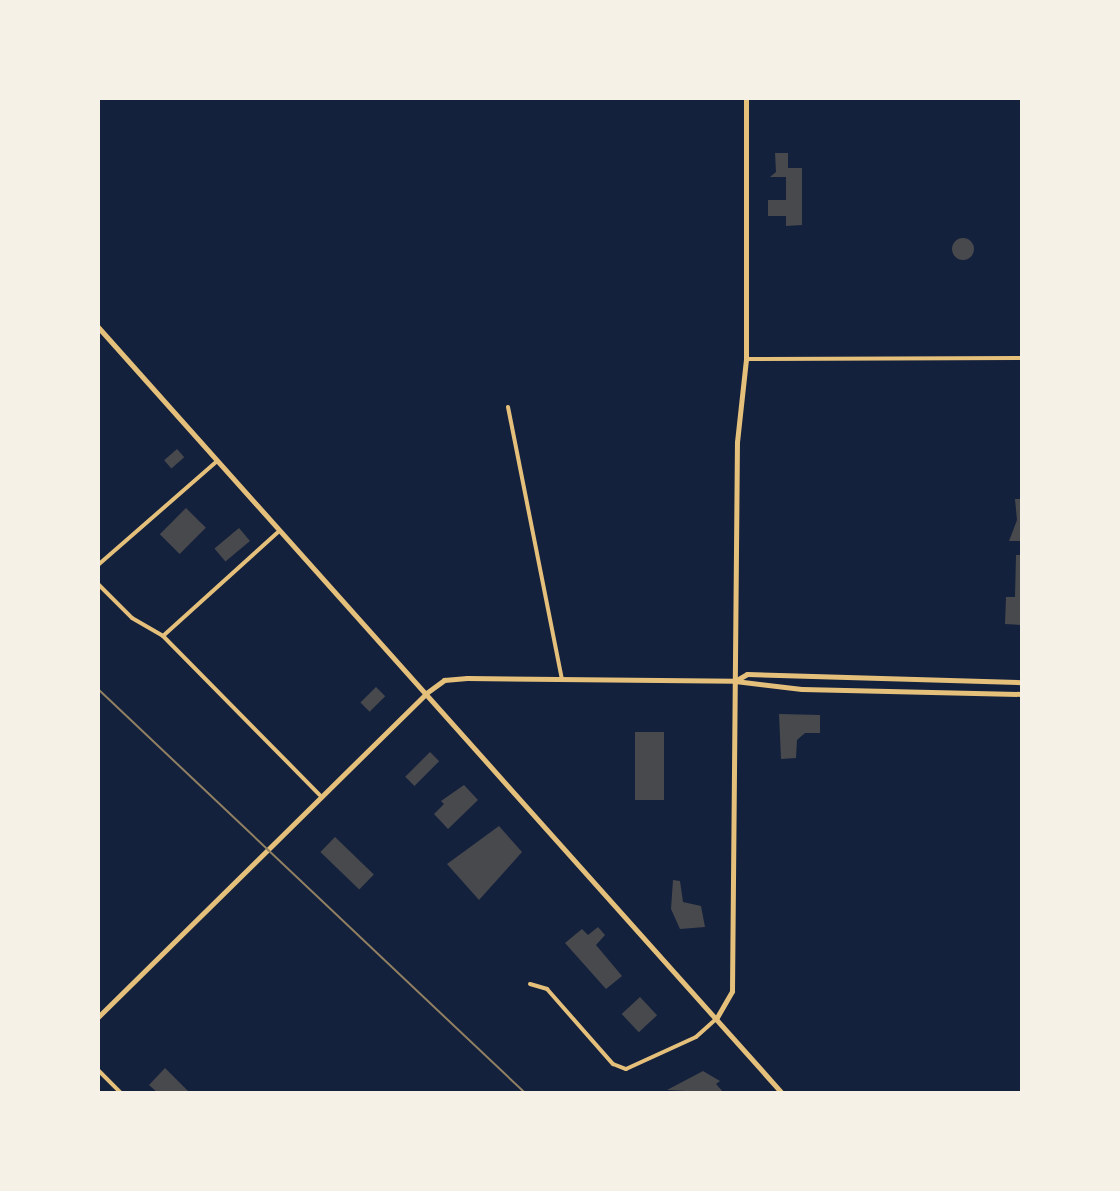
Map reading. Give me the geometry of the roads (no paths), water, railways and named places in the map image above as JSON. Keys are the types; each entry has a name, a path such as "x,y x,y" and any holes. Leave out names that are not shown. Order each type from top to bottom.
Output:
{"street":[{"path":"530,984 547,989 613,1064 626,1069 696,1037 716,1019 732,991 737,442 746,359 746,98"},
{"path":"98,327 277,533 782,1093"},
{"path":"746,359 1022,358"},
{"path":"508,407 562,679"},
{"path":"98,565 216,462"},
{"path":"163,636 277,533"},
{"path":"98,584 132,618 163,636 320,795"},
{"path":"735,681 747,674 1022,682"},
{"path":"98,1017 320,795 424,695 444,680 735,681 748,687 1022,694"},
{"path":"98,1070 121,1093"}],"railway":[{"path":"98,689 525,1093"}]}
